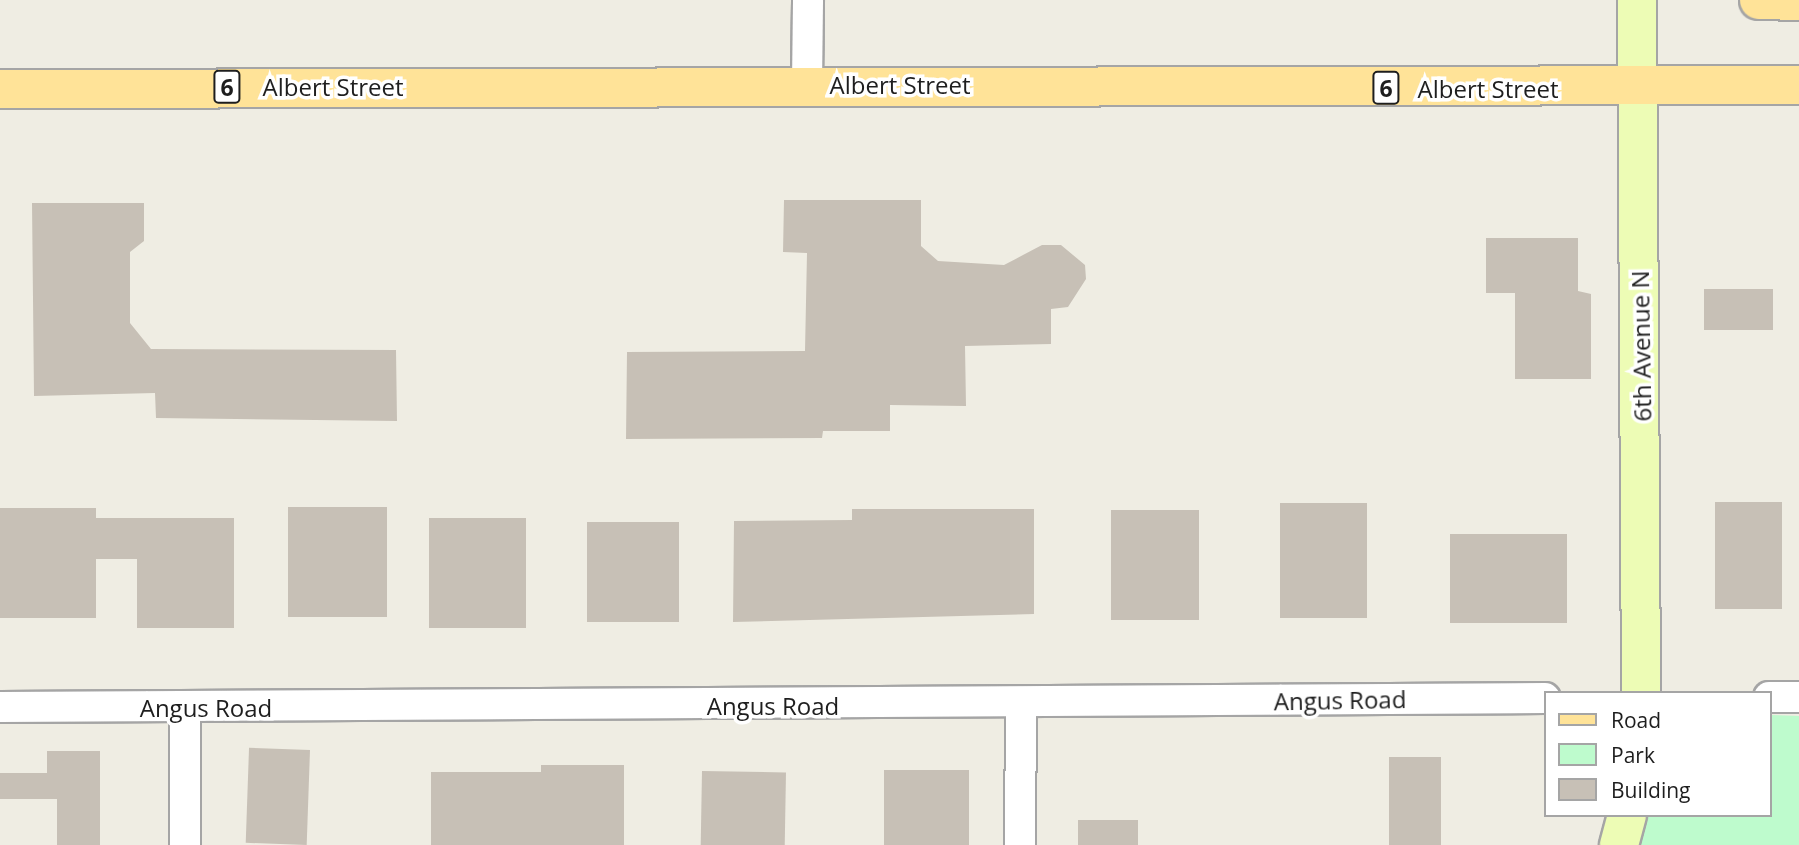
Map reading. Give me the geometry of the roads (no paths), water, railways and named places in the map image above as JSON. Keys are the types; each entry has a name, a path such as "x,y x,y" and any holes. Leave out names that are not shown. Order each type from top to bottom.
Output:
{"main road":[{"path":"1759,0 1799,1"},
{"name":"Albert Street","path":"0,89 807,84 1639,90 1799,85"}],"street":[{"path":"807,84 808,0"},
{"name":"6th Avenue N","path":"1637,0 1641,691"},
{"path":"1771,697 1799,697"},
{"name":"Angus Road","path":"0,707 185,709 1021,705 1544,698"},
{"path":"1020,845 1021,705"},
{"path":"185,709 185,845"},
{"path":"1619,845 1626,817"}]}
